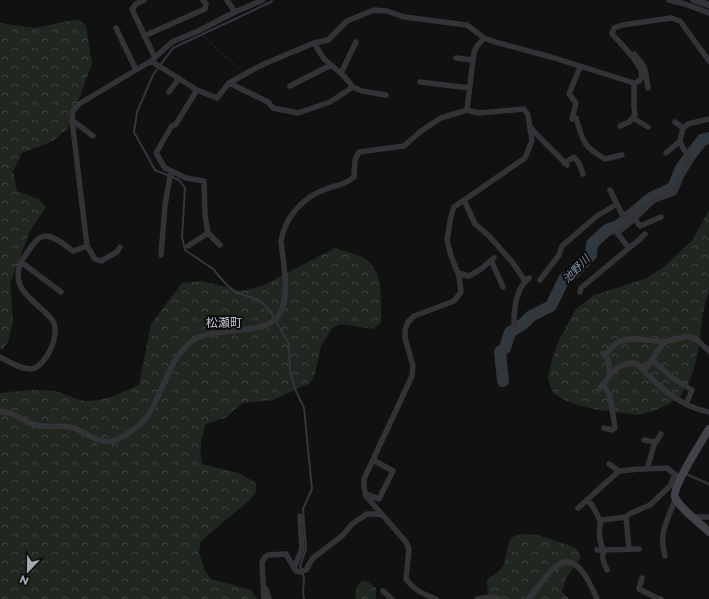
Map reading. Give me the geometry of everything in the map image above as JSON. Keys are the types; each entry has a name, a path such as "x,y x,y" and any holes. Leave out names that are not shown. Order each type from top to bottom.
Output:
{"main road":[{"path":"709,429 680,475 674,495 678,502 709,532"}],"street":[{"path":"144,0 136,4 132,9 153,59 197,90 217,98 229,83 245,74 314,42 328,40 347,21 374,10 387,11 404,17 467,25 484,38 634,84 640,81 642,76 641,70 612,34 614,28 622,25 671,18 680,22 685,27 709,61"},
{"path":"144,36 204,9 206,4 203,0"},
{"path":"227,0 235,12"},
{"path":"120,248 117,252 101,261 95,258 87,246 72,120 73,111 79,104 153,59 172,42 263,0"},
{"path":"670,0 709,13"},
{"path":"694,0 709,5"},
{"path":"116,28 136,70"},
{"path":"467,110 476,46 484,38"},
{"path":"314,42 324,59 341,73 353,87 362,91 386,95"},
{"path":"341,73 356,42"},
{"path":"631,56 634,54 641,61 646,70 648,88"},
{"path":"456,58 473,60"},
{"path":"290,86 331,65"},
{"path":"580,67 570,94 576,103 571,115 576,118 582,141 592,152 605,160 622,155"},
{"path":"169,92 179,78"},
{"path":"420,82 470,88"},
{"path":"229,83 268,102 273,108 298,113 330,102 353,87"},
{"path":"620,126 629,122 635,115 634,84"},
{"path":"197,90 176,124 171,127 156,153 165,168 186,178 204,181 205,215 208,233 220,245"},
{"path":"0,411 13,414 35,425 70,427 94,439 104,442 120,439 144,421 152,410 166,376 191,341 203,336 232,330 258,327 274,320 279,315 286,291 281,237 287,221 297,207 311,196 347,183 354,177 355,160 360,152 404,146 421,131 441,118 467,110 478,113 524,109 528,115 532,141 525,158 454,207 450,216 447,240 451,256 458,273 462,292 454,301 414,316 408,322 405,330 405,338 413,366 412,376 364,479 365,493 369,501 406,542 409,549 406,579 411,587 422,594 436,599"},
{"path":"633,118 648,127"},
{"path":"666,153 680,140 683,128 688,124 709,119"},
{"path":"72,120 93,136"},
{"path":"675,122 683,128"},
{"path":"530,127 565,164 574,157 579,163 583,174"},
{"path":"629,248 617,233 654,200 674,193 679,180 691,160 683,148 680,140"},
{"path":"161,256 165,205 171,170"},
{"path":"610,190 623,216 632,210 637,216 640,226 662,217"},
{"path":"464,200 475,224 489,236 527,280 520,289 514,307 514,326"},
{"path":"540,280 559,255 562,246 597,216 617,204"},
{"path":"188,246 208,233"},
{"path":"580,292 581,288 645,234"},
{"path":"0,357 19,367 32,369 44,362 52,347 56,330 53,322 24,291 19,283 18,274 21,262 38,239 46,236 54,238 73,251 87,246"},
{"path":"458,273 469,276 493,259 503,287"},
{"path":"21,262 60,292"},
{"path":"609,377 610,365 605,354 622,340 630,338 664,342 688,336 696,340 709,351"},
{"path":"644,371 664,342"},
{"path":"652,360 674,379 692,390 686,404"},
{"path":"599,389 616,368 630,362 637,364 672,397 698,410 709,412"},
{"path":"603,384 610,396 615,428 612,430 604,428"},
{"path":"647,469 656,442 661,434"},
{"path":"644,440 656,442"},
{"path":"365,493 379,498 393,471 373,460"},
{"path":"609,464 619,471"},
{"path":"578,508 619,471 667,468 680,475 650,505 629,514 626,517 602,520 600,522"},
{"path":"665,556 662,545 664,530 676,498"},
{"path":"587,500 592,505 600,522 601,546 604,550 602,554 604,563 608,570"},
{"path":"264,599 262,563 264,558 268,555 286,554 296,571 300,572 306,570 313,558 342,536 352,524 367,514 383,515"},
{"path":"294,568 302,549 300,516"},
{"path":"626,517 629,549"},
{"path":"693,517 709,517"},
{"path":"597,550 639,549"},
{"path":"528,599 534,594 553,568 561,563 569,562 577,565 589,581 597,599"},
{"path":"642,578 639,589 661,599"},
{"path":"263,584 269,599"},
{"path":"383,592 392,599"},
{"path":"478,599 491,597 498,599"}],"lane":[{"path":"680,475 709,484"}],"path":[{"path":"198,31 245,74"}],"green space":[{"path":"78,19 86,26 92,64 68,128 53,141 22,153 13,171 17,191 38,199 46,207 30,231 10,283 13,321 8,342 2,350 0,349 0,23 35,28"},
{"path":"709,210 709,290 703,312 699,347 695,365 690,380 680,397 656,410 638,415 599,410 577,405 554,394 550,387 548,376 552,359 560,338 576,309 594,295 645,279 664,267 693,239"},
{"path":"335,248 362,257 375,269 380,286 381,323 373,329 341,324 332,328 321,346 315,374 310,383 273,400 242,403 227,417 206,424 203,434 201,449 202,464 239,473 256,483 256,492 250,500 201,542 199,552 205,571 211,579 251,590 257,599 0,599 0,393 45,390 63,393 80,400 95,401 108,398 139,385 151,324 182,283 202,281 241,291 262,286"},
{"path":"521,534 537,535 576,548 581,557 566,578 562,592 569,599 486,599 488,598 487,582 489,578 498,572 504,565 508,545 512,537"},
{"path":"363,581 368,582 376,588 376,599 356,599 355,593 358,584"}],"waterway":[{"path":"272,0 271,2 173,48 153,75 137,112 134,132 155,170 179,180 185,188 182,237 185,250 213,269 235,292 259,300 269,309 289,344 290,372 296,391 304,408 312,489 303,509 306,549 300,566 304,578 304,599"},
{"name":"池野川","path":"503,381 500,352 505,348 510,332 523,324 531,316 551,306 564,279 574,273 591,255 592,244 607,230 618,226 651,198 673,188 681,168 702,140 709,138"}],"district":[{"name":"松瀬町","path":"224,323"}]}
